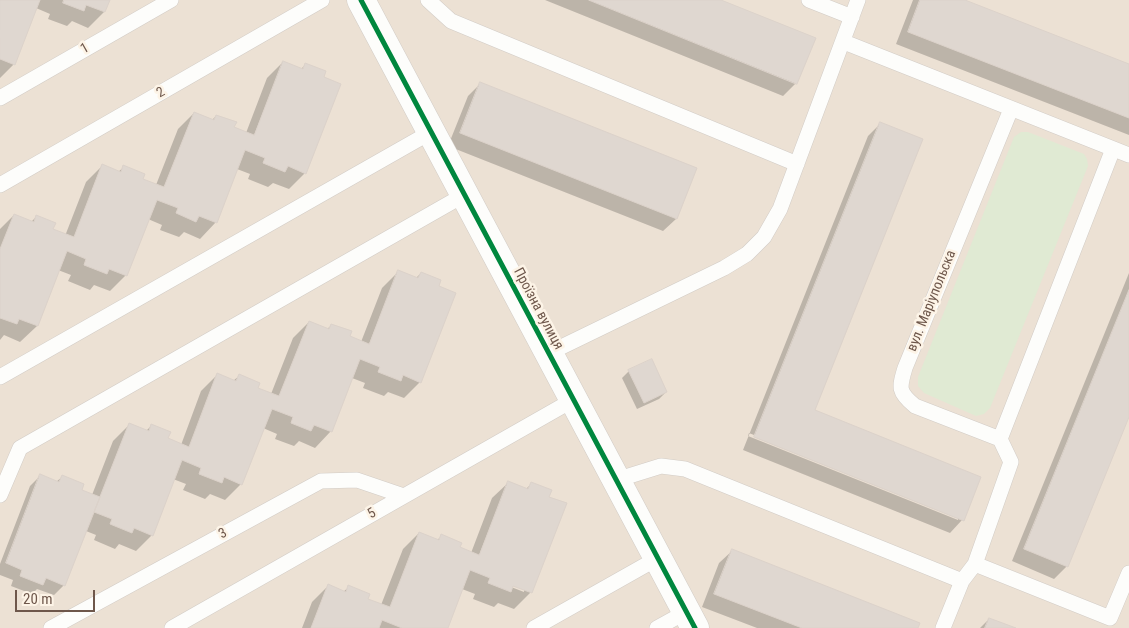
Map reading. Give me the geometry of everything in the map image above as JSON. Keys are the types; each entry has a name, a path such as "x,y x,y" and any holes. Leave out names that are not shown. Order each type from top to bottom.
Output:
{"street":[{"name":"Проїзна вулиця","path":"360,0 690,620"}],"lane":[{"name":"1","path":"0,98 171,0"},
{"name":"2","path":"0,185 322,0"},
{"path":"428,0 452,21 797,164"},
{"path":"810,0 852,17"},
{"path":"548,353 724,268 748,254 764,237 780,209 844,42 858,0"},
{"path":"844,42 1129,155"},
{"name":"вул. Маріупольска","path":"1000,438 915,406 903,396 900,385 905,368 1010,108"},
{"path":"0,377 431,132"},
{"path":"943,628 962,581 974,564 1012,462 1000,438 1113,149"},
{"path":"0,495 20,448 464,195"},
{"name":"5","path":"172,628 573,400"},
{"path":"616,480 661,466 685,469 962,581"},
{"name":"3","path":"51,628 321,481 358,480 404,496"},
{"path":"534,628 658,558"},
{"path":"974,564 1109,623 1129,572"},
{"path":"657,628 690,620"}],"shaded area":[{"path":"0,0 1129,0 1129,628 0,628"}],"green space":[{"path":"1021,132 1028,132 1084,154 1088,166 990,408 984,414 976,416 924,393 918,386 918,377 1014,137"}],"building":[{"path":"0,0 40,0 15,65 0,59"},
{"path":"64,0 110,0 105,12 86,5 84,11 63,3"},
{"path":"589,0 721,0 816,38 797,84"},
{"path":"920,0 965,0 1129,64 1129,118 908,32"},
{"path":"283,61 303,69 305,63 326,71 324,77 341,84 306,174 288,166 285,172 263,163 265,158 245,150 217,223 199,216 196,222 176,213 178,208 157,200 127,276 109,269 107,274 84,265 86,259 67,251 38,326 19,319 17,324 0,318 0,249 14,214 34,222 36,215 56,223 53,229 74,237 102,164 121,172 123,165 145,174 143,179 164,187 194,112 214,120 216,115 237,122 234,127 254,135"},
{"path":"480,82 697,168 677,219 460,133"},
{"path":"880,122 923,139 815,410 981,477 964,521 754,437"},
{"path":"398,270 418,278 421,272 441,280 439,286 456,293 421,383 403,375 401,381 378,372 380,367 360,359 332,432 314,425 311,431 291,423 293,417 272,409 242,485 224,477 222,483 199,474 201,468 182,460 153,536 134,528 132,533 110,524 112,519 94,512 129,423 149,431 151,424 171,432 168,438 189,447 217,373 236,381 239,374 260,383 258,388 279,396 309,321 329,329 331,324 352,331 350,336 369,344"},
{"path":"1129,290 1129,417 1068,567 1024,549"},
{"path":"652,359 667,392 644,403 628,370"},
{"path":"40,474 59,482 62,475 84,484 82,490 100,497 65,586 46,578 43,585 20,576 22,570 6,563"},
{"path":"508,481 528,489 531,482 552,490 549,497 567,503 532,593 513,586 511,592 488,583 490,578 470,570 448,628 402,628 382,620 379,628 311,628 328,584 346,592 348,585 370,594 368,599 390,607 419,532 439,540 441,534 462,543 460,547 479,555"},
{"path":"732,549 920,623 918,628 802,628 714,594"},
{"path":"989,618 1016,628 985,628"}],"cycle path":[{"path":"361,0 695,628"}]}
